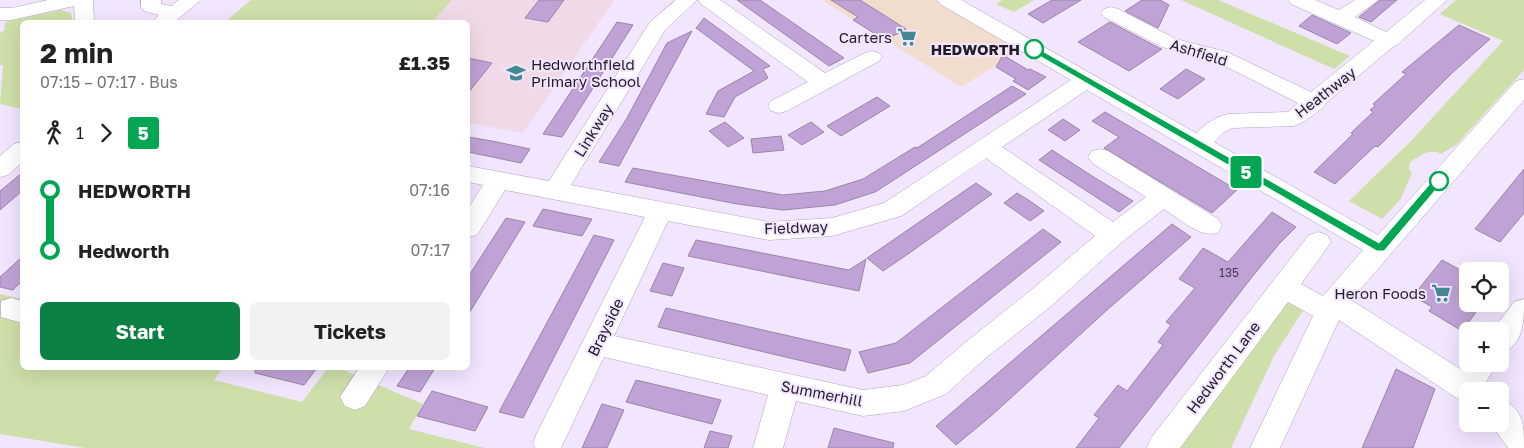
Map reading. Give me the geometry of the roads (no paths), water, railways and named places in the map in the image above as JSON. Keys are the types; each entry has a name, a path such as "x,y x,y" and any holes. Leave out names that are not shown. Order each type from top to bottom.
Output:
{"street":[{"path":"0,14 12,14 74,0"},
{"path":"83,0 84,20"},
{"path":"151,0 151,7 168,18 191,0"},
{"name":"Linkway","path":"555,191 658,26 687,0"},
{"path":"708,0 824,83"},
{"path":"947,0 1380,248"},
{"path":"1298,0 1390,41"},
{"path":"1342,18 1368,0"},
{"name":"Heathway","path":"1198,144 1215,128 1228,121 1293,118 1390,41 1437,0"},
{"name":"Ashfield","path":"1110,13 1168,43 1220,56 1314,103"},
{"path":"781,108 872,57"},
{"name":"Fieldway","path":"470,174 769,231 832,227 892,210 1088,80"},
{"path":"1265,448 1331,307 1380,248 1522,89"},
{"path":"986,147 1113,235"},
{"path":"0,169 20,152"},
{"path":"1100,157 1208,226"},
{"path":"470,225 499,180"},
{"name":"Summerhill","path":"596,344 863,403 904,398 936,385 977,349 1040,299 1113,235 1163,197"},
{"name":"Brayside","path":"548,443 661,210"},
{"name":"Hedworth Lane","path":"1162,448 1318,242"},
{"path":"1284,287 1331,307 1459,385"},
{"path":"1509,330 1524,310"},
{"path":"357,397 374,370"},
{"path":"768,448 785,386"},
{"path":"1505,448 1524,446 1509,425"}],"place":[{"name":"Carters","path":"907,37"},
{"name":"HEDWORTH","path":"1034,49"},
{"name":"Hedworthfield Primary School","path":"516,73"},
{"name":"Heron Foods","path":"1441,293"}]}
